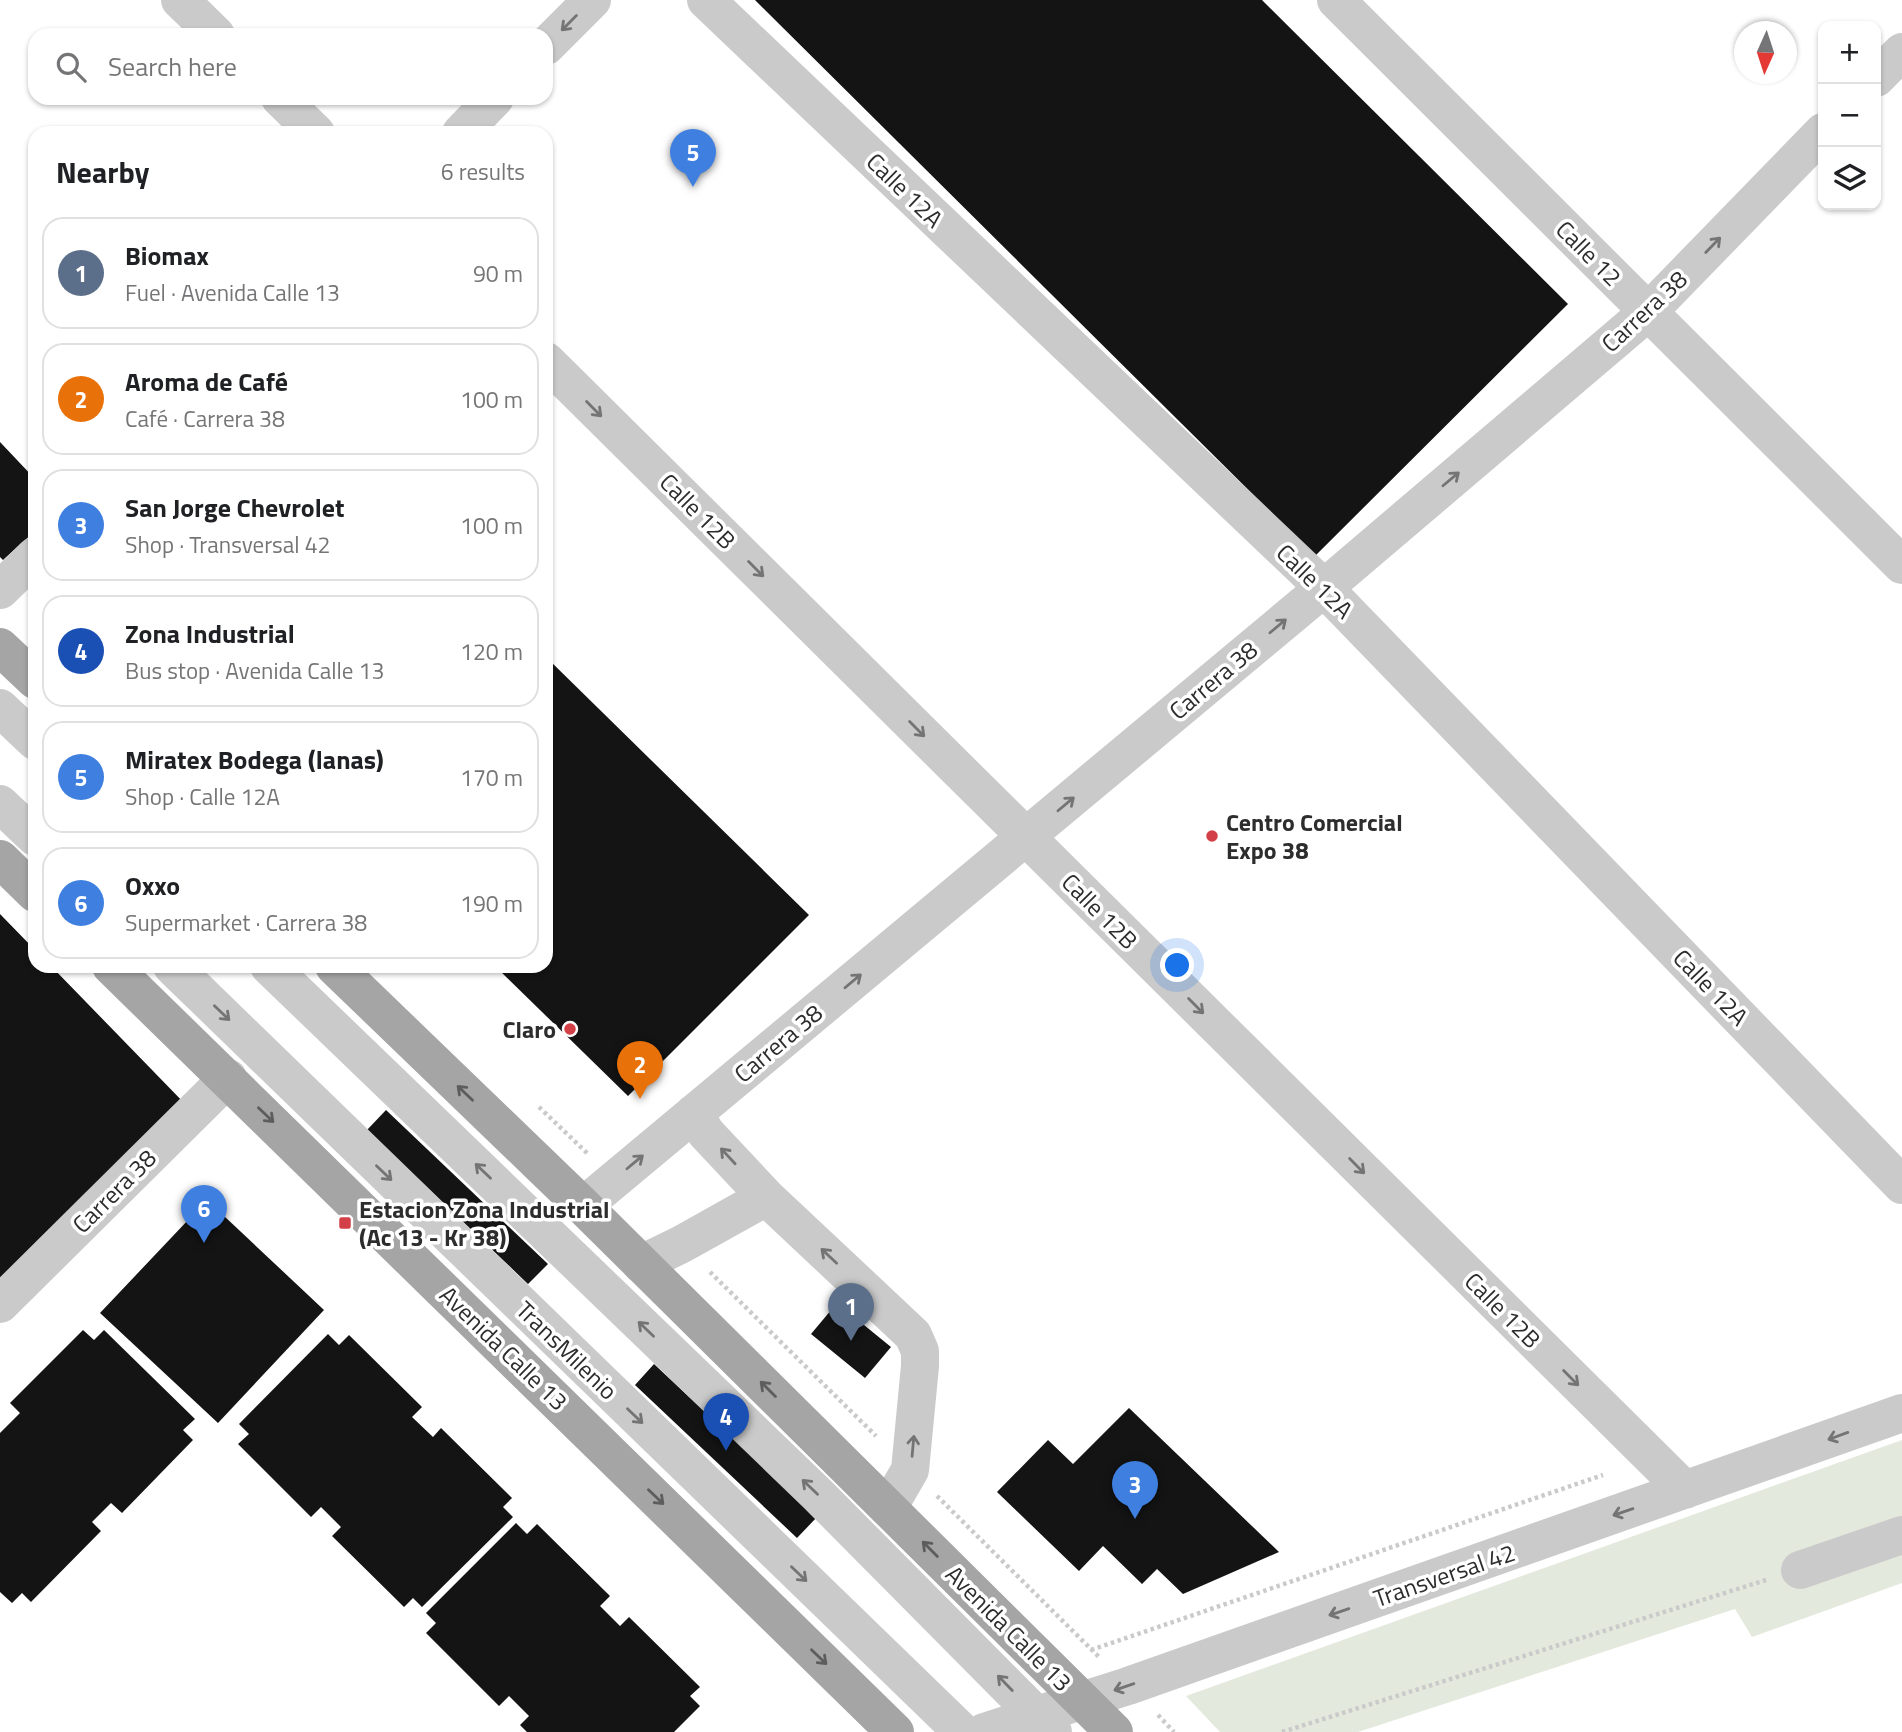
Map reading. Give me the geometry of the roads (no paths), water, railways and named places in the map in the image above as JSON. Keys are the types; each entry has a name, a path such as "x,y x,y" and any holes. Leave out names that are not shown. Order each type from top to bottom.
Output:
{"main road":[{"path":"0,646 28,673"},
{"path":"0,859 28,886"},
{"name":"Avenida Calle 13","path":"118,973 895,1732"},
{"name":"Avenida Calle 13","path":"341,973 583,1206 1114,1732"}],"street":[{"path":"180,0 209,28"},
{"path":"553,39 592,0"},
{"name":"Calle 12A","path":"706,0 1324,588 1902,1185"},
{"name":"Calle 12","path":"1336,0 1902,565"},
{"path":"1881,73 1902,52"},
{"path":"287,105 309,126"},
{"path":"468,126 488,105"},
{"name":"Carrera 38","path":"583,1206 1324,588 1648,312 1818,137"},
{"name":"Calle 12B","path":"553,367 1685,1490"},
{"path":"0,590 28,563"},
{"path":"0,708 28,734"},
{"path":"0,804 28,830"},
{"name":"TransMilenio","path":"179,973 962,1732"},
{"path":"276,973 818,1495 1044,1724"},
{"name":"Carrera 38","path":"0,1304 228,1078"},
{"path":"694,1114 706,1133 766,1197 913,1335 920,1351 920,1366 910,1470 887,1507"},
{"path":"641,1264 766,1197"},
{"name":"Transversal 42","path":"984,1732 1044,1724 1083,1700 1902,1413"},
{"path":"1800,1570 1902,1535"}],"place":[{"name":"Miratex Bodega (lanas)","path":"693,187"},
{"name":"Centro Comercial Expo 38","path":"1212,836"},
{"name":"Claro","path":"570,1029"},
{"name":"Aroma de Café","path":"640,1099"},
{"name":"Estacion Zona Industrial (Ac 13 - Kr 38)","path":"345,1223"},
{"name":"Oxxo","path":"204,1243"},
{"name":"Biomax","path":"851,1341"},
{"name":"Zona Industrial","path":"726,1451"},
{"name":"San Jorge Chevrolet","path":"1135,1519"}]}
